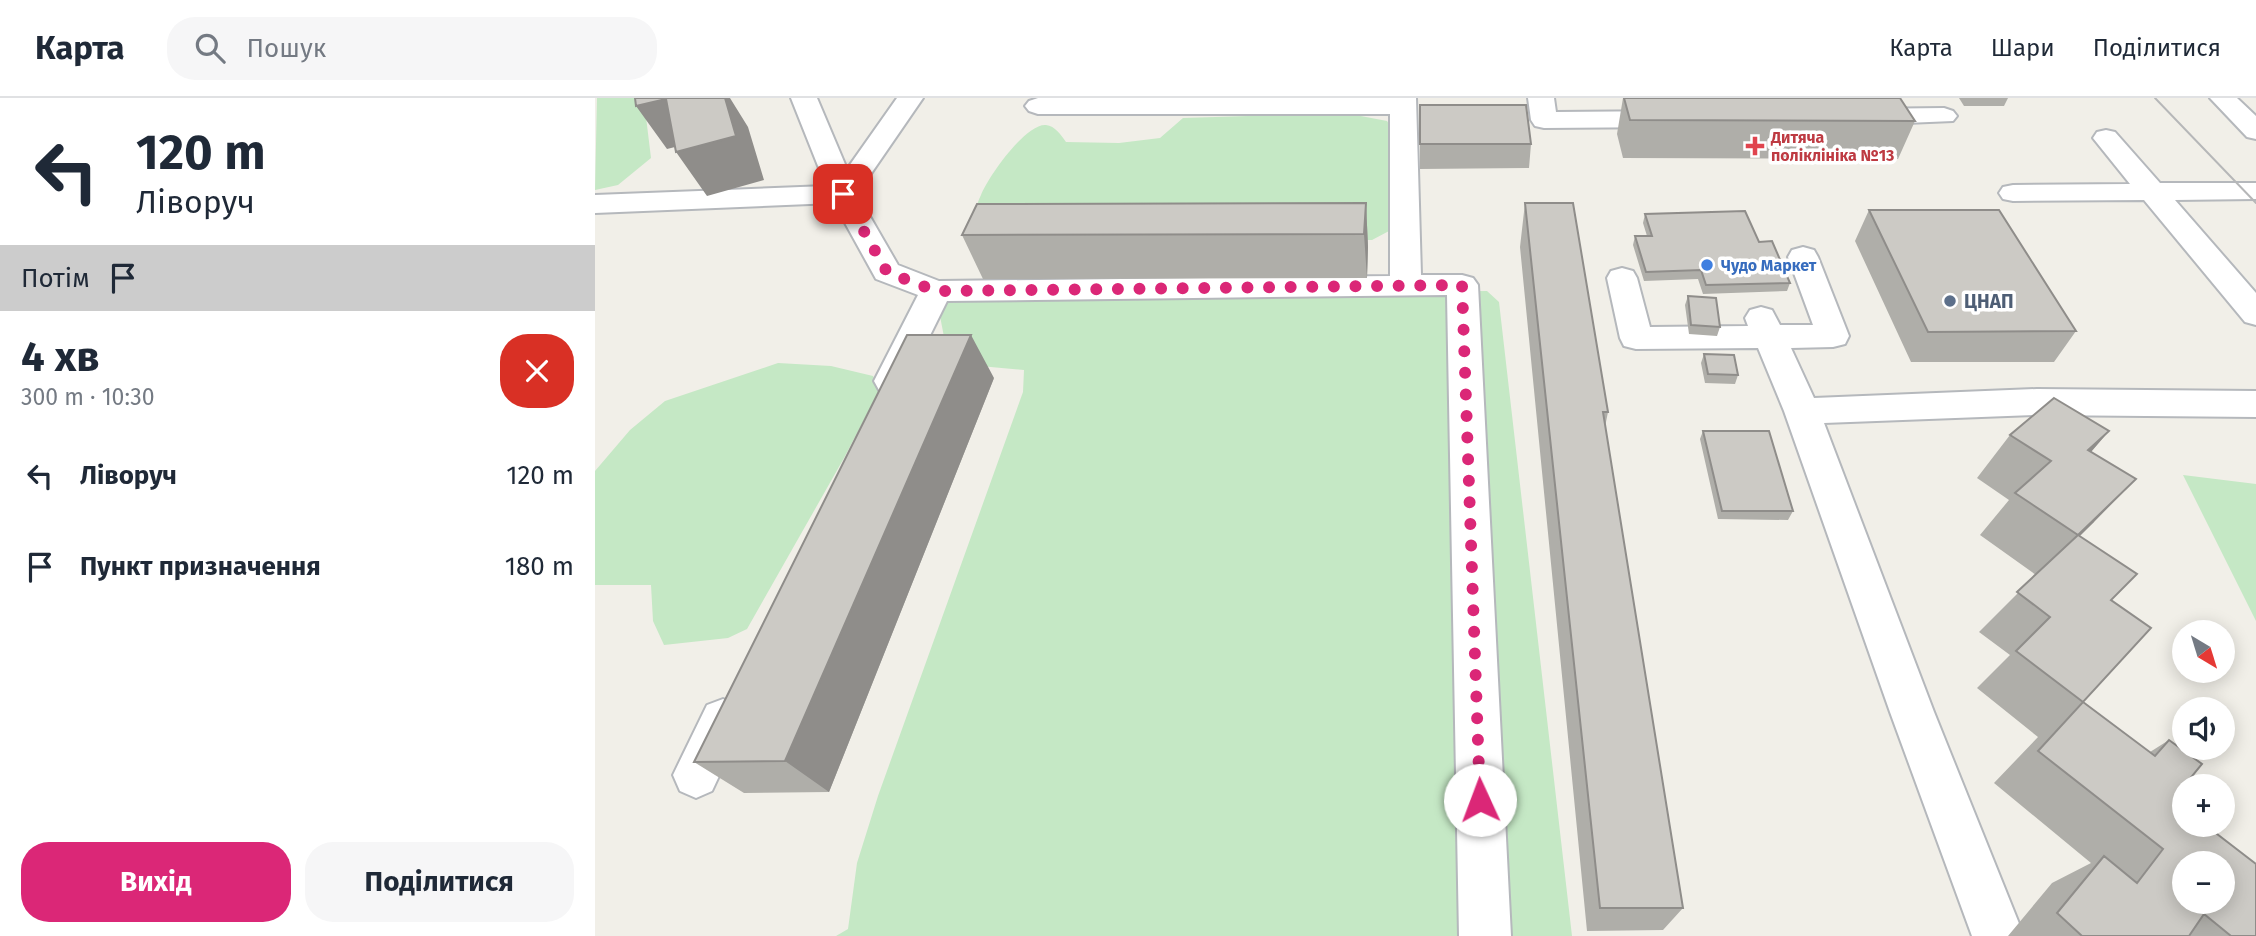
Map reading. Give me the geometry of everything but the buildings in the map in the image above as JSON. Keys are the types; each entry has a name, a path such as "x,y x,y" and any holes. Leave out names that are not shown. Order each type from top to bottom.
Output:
{"lane":[{"path":"804,98 843,194 887,272 936,291 1462,285 1485,936"},
{"path":"843,194 911,98"},
{"path":"1541,98 1544,120 1693,119"},
{"path":"2223,98 2256,131"},
{"path":"1038,106 1404,102 1406,285"},
{"path":"1832,117 1944,116"},
{"path":"2106,138 2256,314"},
{"path":"2013,192 2256,191"},
{"path":"595,204 843,194"},
{"path":"1622,278 1636,338 1765,328 1833,336 1803,257"},
{"path":"874,415 936,291"},
{"path":"1765,328 1802,411 1912,712 1999,936"},
{"path":"1802,411 2037,401 2256,404"},
{"path":"696,775 739,688"}],"green space":[{"path":"597,98 651,98 646,117 651,158 618,185 595,190"},
{"path":"1345,113 1387,121 1396,134 1389,231 1372,240 999,242 971,227 979,199 991,176 1018,142 1038,127 1052,127 1066,142 1119,143 1160,138 1183,118"},
{"path":"1487,291 1499,302 1572,936 836,936 848,929 857,863 878,796 1023,392 1024,370 958,364 945,342 939,311 954,298"},
{"path":"778,363 831,366 873,376 880,389 747,629 728,638 664,645 653,621 651,585 595,585 595,471 630,430 665,401"},
{"path":"2183,475 2256,484 2256,621"}],"tram line":[{"path":"2155,98 2256,203"}],"place":[{"name":"Дитяча поліклініка №13","path":"1755,146"},
{"name":"Чудо Маркет","path":"1707,265"},
{"name":"ЦНАП","path":"1950,301"}],"route":[{"path":"843,194 887,272 936,291 1462,285 1480,800"}]}
